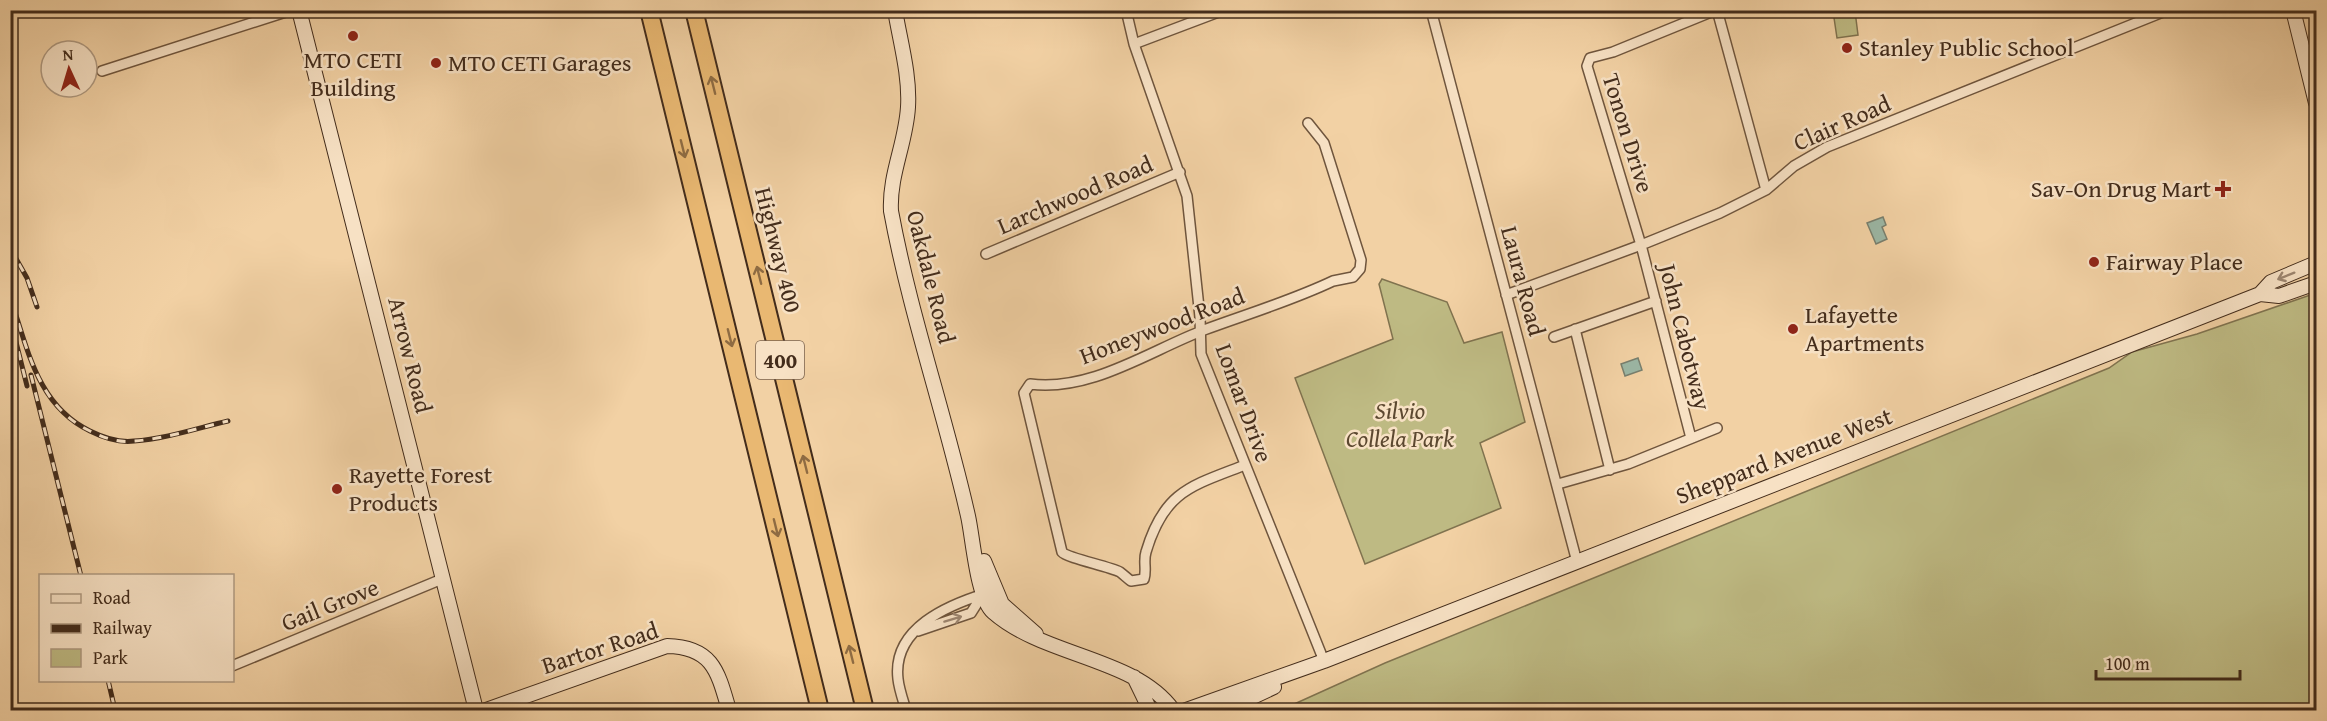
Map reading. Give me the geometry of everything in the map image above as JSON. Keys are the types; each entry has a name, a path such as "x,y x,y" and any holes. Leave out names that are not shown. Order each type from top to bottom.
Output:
{"highway":[{"name":"400","path":"649,10 820,711"},
{"name":"Highway 400","path":"694,10 865,711"}],"street":[{"path":"102,71 292,10"},
{"name":"Arrow Road","path":"299,10 476,711"},
{"name":"Oakdale Road","path":"895,10 907,78 908,106 892,179 891,212 989,593 1044,641 1134,676 1162,694 1173,711"},
{"name":"Lomar Drive","path":"1125,10 1134,44 1187,196 1201,354 1324,661"},
{"path":"1134,44 1224,10"},
{"name":"Laura Road","path":"1431,10 1577,562"},
{"path":"1716,10 1766,190"},
{"name":"Tonon Drive","path":"1641,245 1587,66 1590,58 1613,52 1716,10"},
{"name":"Clair Road","path":"1506,295 1641,245 1766,190 1794,166 1823,148 2168,10"},
{"path":"2293,10 2316,103"},
{"name":"Honeywood Road","path":"1245,465 1188,487 1178,495 1152,535 1144,559 1146,573 1142,580 1131,581 1122,573 1084,558 1067,557 1062,552 1024,393 1030,384 1051,386 1104,374 1200,332 1333,281 1353,278 1360,268 1361,260 1324,143 1308,123"},
{"name":"Larchwood Road","path":"986,254 1180,172"},
{"name":"John Cabotway","path":"1641,245 1691,438"},
{"name":"Sheppard Avenue West","path":"1186,711 1324,661 2260,294 2271,282 2316,263"},
{"name":"Sheppard Avenue West","path":"2260,294 2279,297 2316,283"},
{"path":"1554,338 1656,300"},
{"path":"1575,329 1610,470"},
{"name":"John Cabotway","path":"1557,484 1610,470 1717,428"},
{"name":"Gail Grove","path":"234,665 442,579"},
{"path":"906,711 897,677 902,651 914,633 934,613 989,593"},
{"path":"914,633 971,613 989,593"},
{"name":"Bartor Road","path":"486,711 668,646 686,647 701,653 711,663 719,677 729,711"},
{"name":"Sheppard Avenue West","path":"1225,711 1324,661"},
{"path":"1134,676 1150,711"}],"green space":[{"path":"1833,11 1855,11 1858,35 1837,38"},
{"name":"Silvio Collela Park","path":"1382,279 1447,302 1464,343 1502,332 1525,422 1480,443 1501,508 1365,564 1295,378 1393,339 1379,284"},
{"path":"2316,293 2316,710 1281,710 1385,663 2109,368 2132,352 2197,334"}],"shaded area":[{"path":"1883,217 1886,225 1882,227 1887,239 1876,244 1867,223"},
{"path":"1638,358 1642,370 1625,376 1621,364"}],"railway":[{"path":"10,248 27,278 37,307"},
{"path":"13,306 31,361 48,394 73,421 90,431 122,441 146,440 228,421"},
{"path":"14,334 27,386"},
{"path":"31,375 81,574"},
{"path":"108,682 115,710"}],"place":[{"name":"MTO CETI Building","path":"353,36"},
{"name":"Stanley Public School","path":"1847,48"},
{"name":"MTO CETI Garages","path":"436,63"},
{"name":"Sav-On Drug Mart","path":"2223,189"},
{"name":"Fairway Place","path":"2094,262"},
{"name":"Lafayette Apartments","path":"1793,329"},
{"name":"Rayette Forest Products","path":"337,489"}]}
